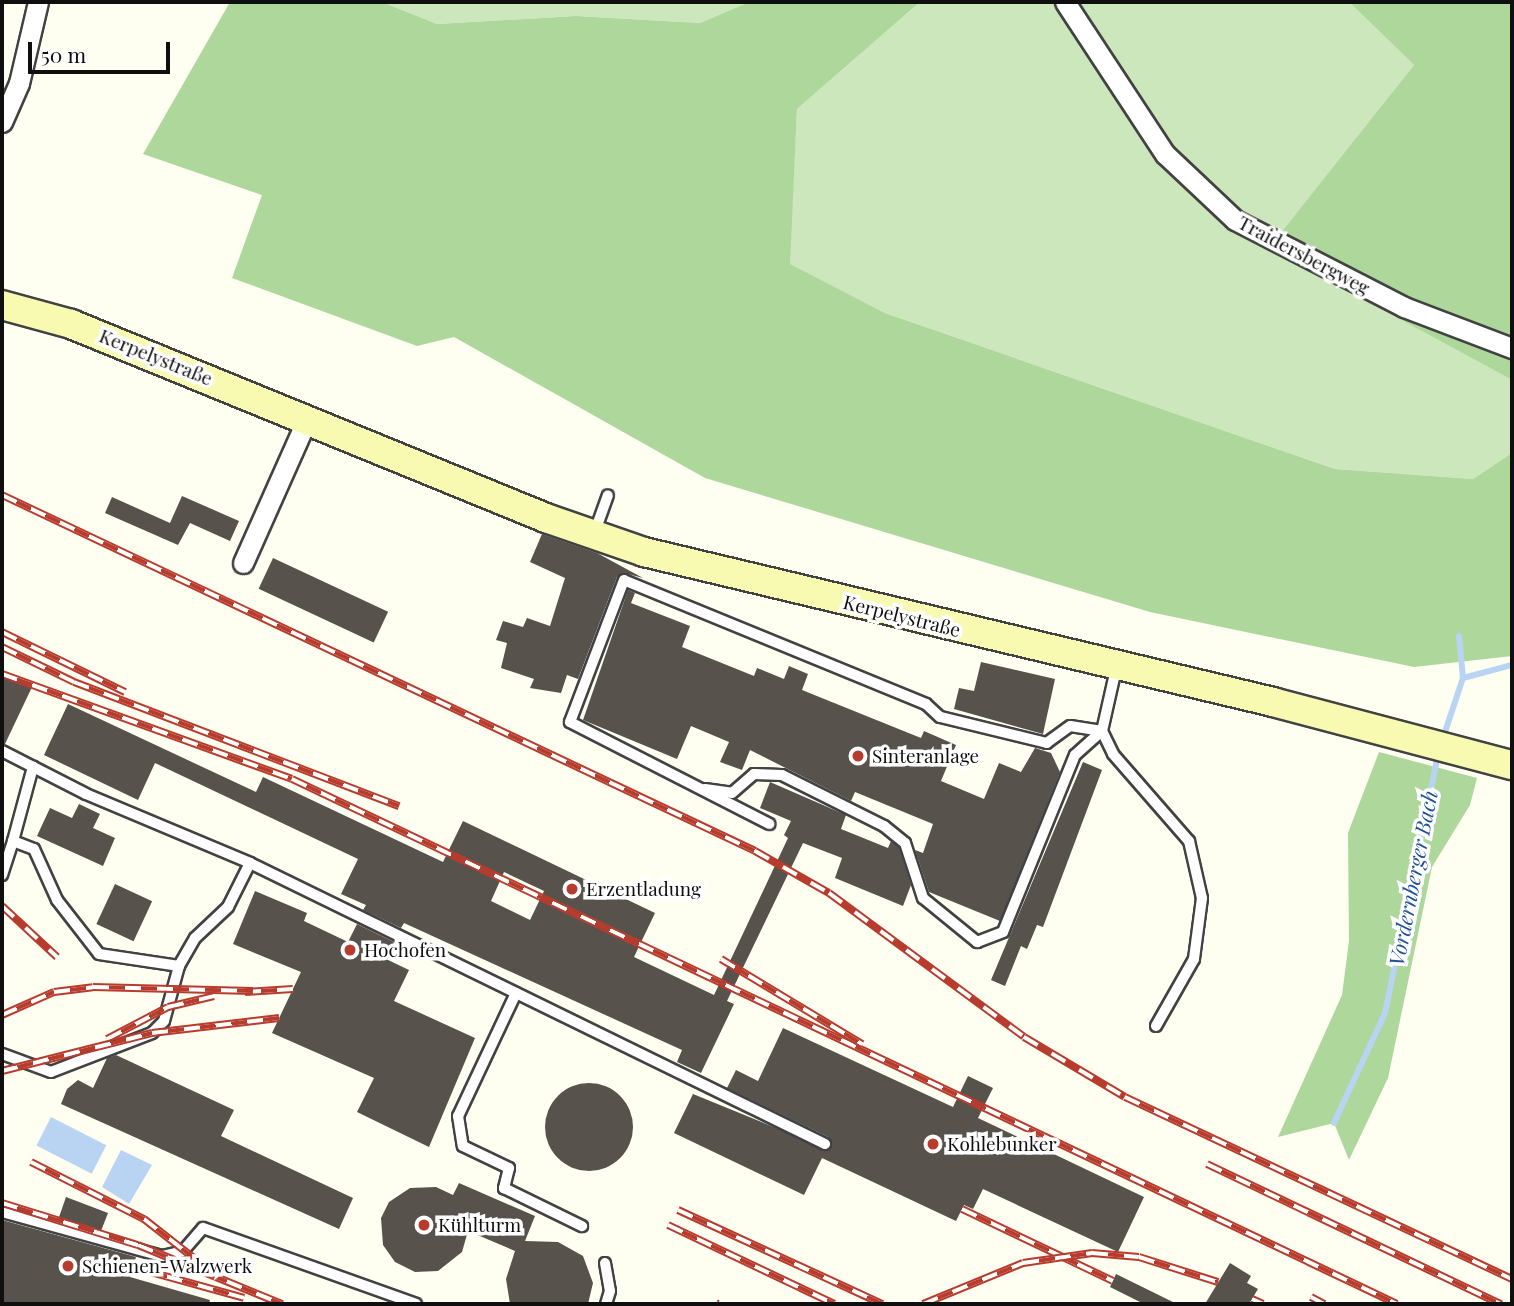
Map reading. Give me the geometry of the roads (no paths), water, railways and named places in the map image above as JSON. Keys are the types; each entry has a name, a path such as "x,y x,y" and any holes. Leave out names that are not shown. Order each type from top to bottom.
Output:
{"main road":[{"name":"Kerpelystraße","path":"2,305 71,324 593,536 744,578 1117,666 1512,765"}],"street":[{"path":"2,122 19,83 38,2"},
{"name":"Traidersbergweg","path":"1065,2 1166,154 1235,220 1404,307 1512,348"},
{"path":"243,563 307,419"}],"lane":[{"path":"593,536 608,495"},
{"path":"769,824 570,722 624,580 926,704 940,717 1047,743 1070,726 1101,732"},
{"path":"705,789 732,793 754,775 782,775 884,826 905,844 908,866 923,898 977,942 1003,932 1075,755 1101,732 1117,666"},
{"path":"1101,732 1113,754 1189,841 1202,898 1194,959 1156,1026"},
{"path":"2,751 250,863 825,1144"},
{"path":"2,875 33,766"},
{"path":"13,841 34,849 57,900 99,954 179,966"},
{"path":"2,1054 51,1072 152,1034 164,1021 179,966 195,938 228,907 250,863"},
{"path":"516,993 458,1116 463,1146 509,1168 504,1188 582,1226"},
{"path":"2,1212 162,1256 183,1251 203,1228 416,1304"},
{"path":"605,1264 610,1291 606,1304"}],"water":[{"path":"51,1117 106,1145 92,1174 36,1146"},
{"path":"121,1150 152,1165 129,1204 102,1187"}],"waterway":[{"path":"1459,636 1463,678"},
{"name":"Vordernberger Bach","path":"1442,741 1463,678 1512,665"},
{"name":"Vordernberger Bach","path":"1334,1123 1385,1013 1438,754"}],"railway":[{"path":"2,495 755,851 829,893 1024,1037 1125,1097 1512,1279"},
{"path":"2,632 125,692"},
{"path":"2,647 74,682 399,806"},
{"path":"2,674 292,779 1397,1304"},
{"path":"2,906 57,957"},
{"path":"721,959 862,1044"},
{"path":"2,1015 54,992 93,987 253,991"},
{"path":"245,992 293,989"},
{"path":"107,1039 168,1007 214,996"},
{"path":"2,1071 152,1033 279,1018"},
{"path":"31,1162 144,1219 204,1266"},
{"path":"1207,1164 1501,1304"},
{"path":"2,1203 138,1245 282,1304"},
{"path":"962,1209 1113,1281"},
{"path":"678,1210 882,1304"},
{"path":"668,1225 834,1304"},
{"path":"923,1304 1023,1263 1092,1253 1139,1257 1218,1282"},
{"path":"136,1268 244,1298"},
{"path":"1311,1297 1324,1304"},
{"path":"1252,1299 1263,1304"}],"place":[{"name":"Sinteranlage","path":"858,756"},
{"name":"Erzentladung","path":"572,889"},
{"name":"Hochofen","path":"350,950"},
{"name":"Kohlebunker","path":"933,1144"},
{"name":"Kühlturm","path":"424,1225"},
{"name":"Schienen-Walzwerk","path":"68,1266"}]}
